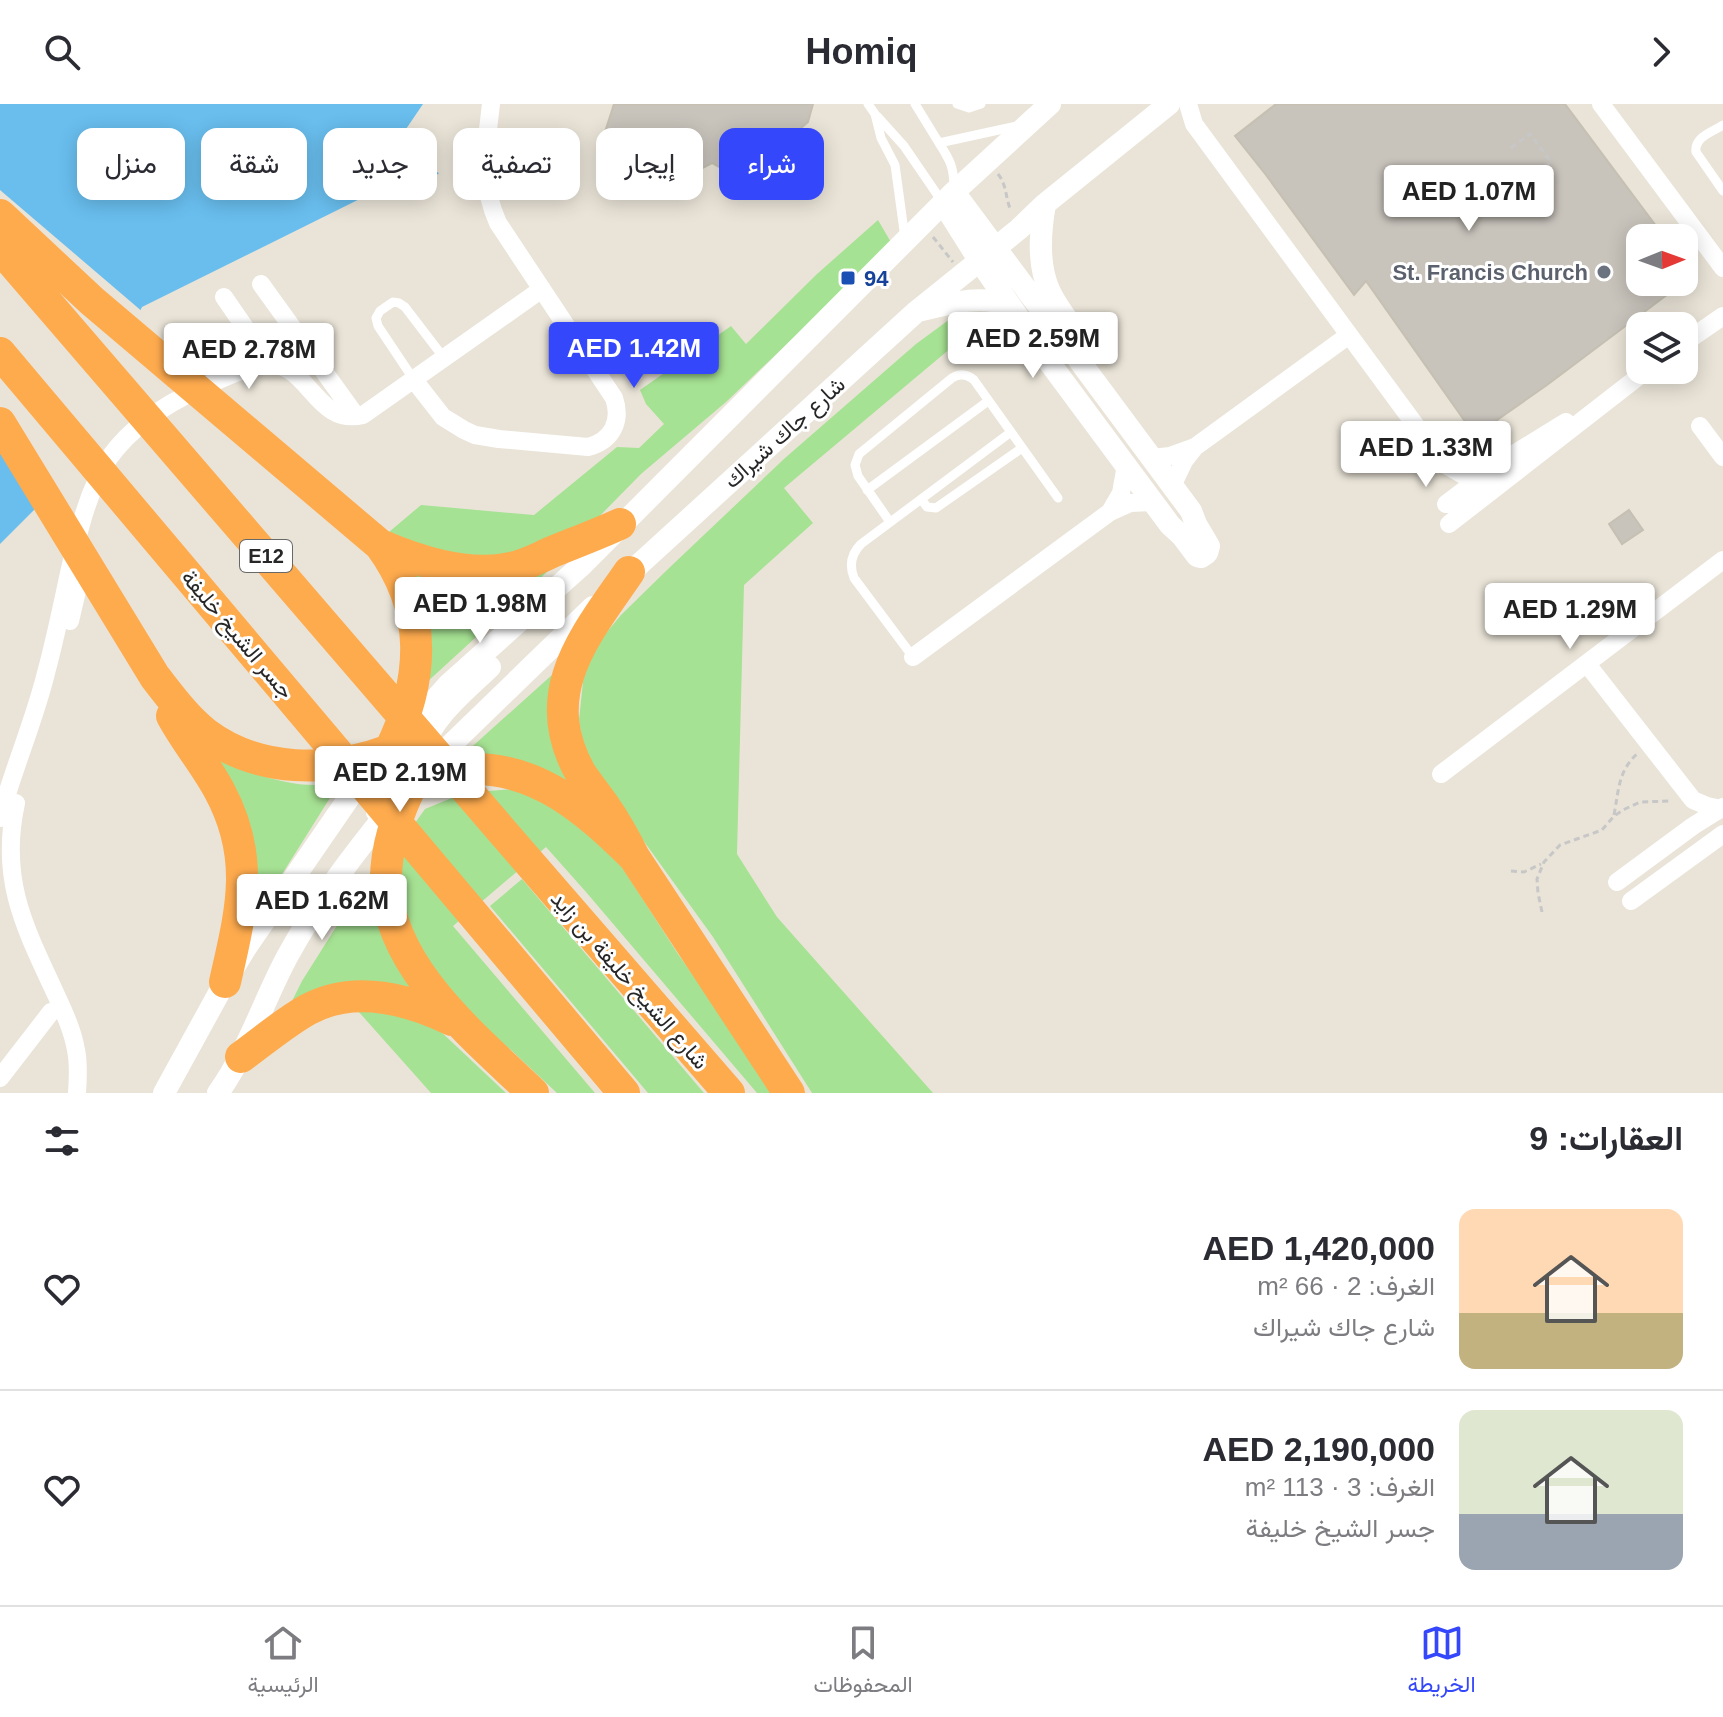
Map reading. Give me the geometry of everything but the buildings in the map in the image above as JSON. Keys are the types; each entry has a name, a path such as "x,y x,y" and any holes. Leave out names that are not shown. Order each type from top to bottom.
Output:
{"highway":[{"path":"0,215 92,301 380,545 397,571 409,599 417,645 415,673 410,699 390,750 336,765 298,766 251,756 195,735"},
{"name":"شارع الشيخ خليفة بن زايد","path":"0,248 729,1093"},
{"name":"جسر الشيخ خليفة","path":"0,353 624,1093"},
{"path":"0,423 155,677 167,707 195,735 225,802 242,864 242,901 225,982"},
{"path":"380,545 442,566 492,571 521,565 620,524"},
{"path":"629,572 578,648 567,679 564,712 569,744 581,773 789,1093"},
{"path":"533,1093 459,1023 426,982 397,932 386,884 389,849 398,814 400,781 471,769 497,770 527,778 582,809 634,857"},
{"path":"241,1057 308,1009 350,997 397,999 429,1008 459,1023"}],"street":[{"path":"414,380 443,417 475,435 579,447 603,441 616,422 618,414 614,398 498,223 485,183 491,104"},
{"name":"شارع جاك شيراك","path":"165,1093 225,982 276,901 353,792 448,685 582,565 949,197 1050,104"},
{"path":"1188,104 1194,124 1444,464 1448,479 1446,504 1504,460 1570,420 1599,407"},
{"path":"1601,104 1723,268"},
{"path":"1165,108 1194,124"},
{"name":"شارع جاك شيراك","path":"218,1093 241,1057 304,926 372,832 400,781 458,738 629,572 917,311 1165,108"},
{"path":"949,197 987,254 1114,407 1191,511 1209,546 1207,553 1201,557 1194,553 1170,525 1049,362 1010,305 987,254"},
{"path":"1045,204 1041,250 1045,281 1054,300 1106,374 1114,407"},
{"path":"261,284 356,416"},
{"path":"224,297 274,364 299,377 331,411 356,416 370,411 542,289"},
{"path":"917,311 971,300 991,300 1010,305"},
{"path":"1698,333 1723,316"},
{"path":"1152,458 1179,454 1195,447 1349,335"},
{"path":"0,818 46,675 80,525 108,461 137,427 170,402 238,372 274,364 305,345"},
{"path":"1449,524 1629,384"},
{"path":"1700,426 1723,457"},
{"path":"1172,486 1195,447"},
{"path":"77,1093 78,1062 73,1038 17,909 7,853 13,810 50,698 108,461"},
{"path":"1444,464 1463,475 1483,475"},
{"path":"1110,512 1121,493 1126,465"},
{"path":"913,657 1110,512 1130,503 1153,502"},
{"path":"1441,774 1723,560"},
{"path":"372,832 439,718 574,588 582,565"},
{"path":"1587,664 1693,800 1722,808"},
{"path":"400,781 390,750 458,738"},
{"path":"353,792 400,781"},
{"path":"1693,800 1693,826"},
{"path":"1617,882 1722,808"},
{"path":"1631,901 1723,834"},
{"path":"1702,849 1723,852"},
{"path":"0,893 10,924 59,1027 66,1051 66,1093"},
{"path":"0,1078 51,1012"}],"lane":[{"path":"868,104 949,197"},
{"path":"915,104 951,162 954,172 949,197"},
{"path":"957,104 969,108 981,104"},
{"path":"875,114 881,138 895,165 905,242"},
{"path":"939,143 1029,124"},
{"path":"1723,125 1695,145 1696,152 1723,191"},
{"path":"414,380 378,326 376,318 385,307 393,302 405,307 444,358"},
{"path":"890,522 856,470 857,459 862,449 959,374 971,377 1058,498"},
{"path":"867,490 988,401"},
{"path":"913,657 852,572 856,548 1011,432"},
{"path":"921,499 927,507 936,508 1022,448"}],"path":[{"path":"1511,148 1530,134 1551,162 1532,176"},
{"path":"988,161 1004,182 1007,200 1019,229"},
{"path":"923,224 953,262"},
{"path":"1614,816 1626,764 1638,753"},
{"path":"1511,871 1524,872 1544,862 1560,845 1602,830 1614,816 1640,802 1672,801"},
{"path":"1542,912 1537,879 1544,862"}],"green space":[{"path":"878,220 892,244 726,402 641,474 586,530 480,567 389,532 421,505 534,515 617,447 639,448 664,424 646,404 640,390 731,326 746,344 817,274"},
{"path":"950,319 970,332 784,488 813,523 744,585 737,854 777,917 933,1093 812,1093 713,937 609,793 583,746 579,720 584,672 597,644 621,615 667,570 785,458 916,344"},
{"path":"409,561 558,562 426,683 428,620 422,593"},
{"path":"563,665 570,674 591,801 455,762"},
{"path":"223,759 250,771 295,784 340,782 247,930 217,764"},
{"path":"513,789 550,804 603,843 776,1093 757,1093 546,847 453,926 595,1093 557,1093 470,1015 417,955 393,854 425,809 464,793"},
{"path":"372,870 424,1002 383,994 281,1023 302,981"},
{"path":"522,879 704,1093 648,1093 490,906"},
{"path":"375,1008 437,1028 506,1093 431,1093 358,1011"}],"water":[{"path":"0,104 423,104 407,128 323,128 323,200 358,200 142,307 54,490 0,544"}],"pier":[{"path":"0,190 144,313 64,478 40,504 0,438"}],"place":[{"name":"St. Francis Church","path":"1604,272"},
{"name":"94","path":"848,278"}]}
